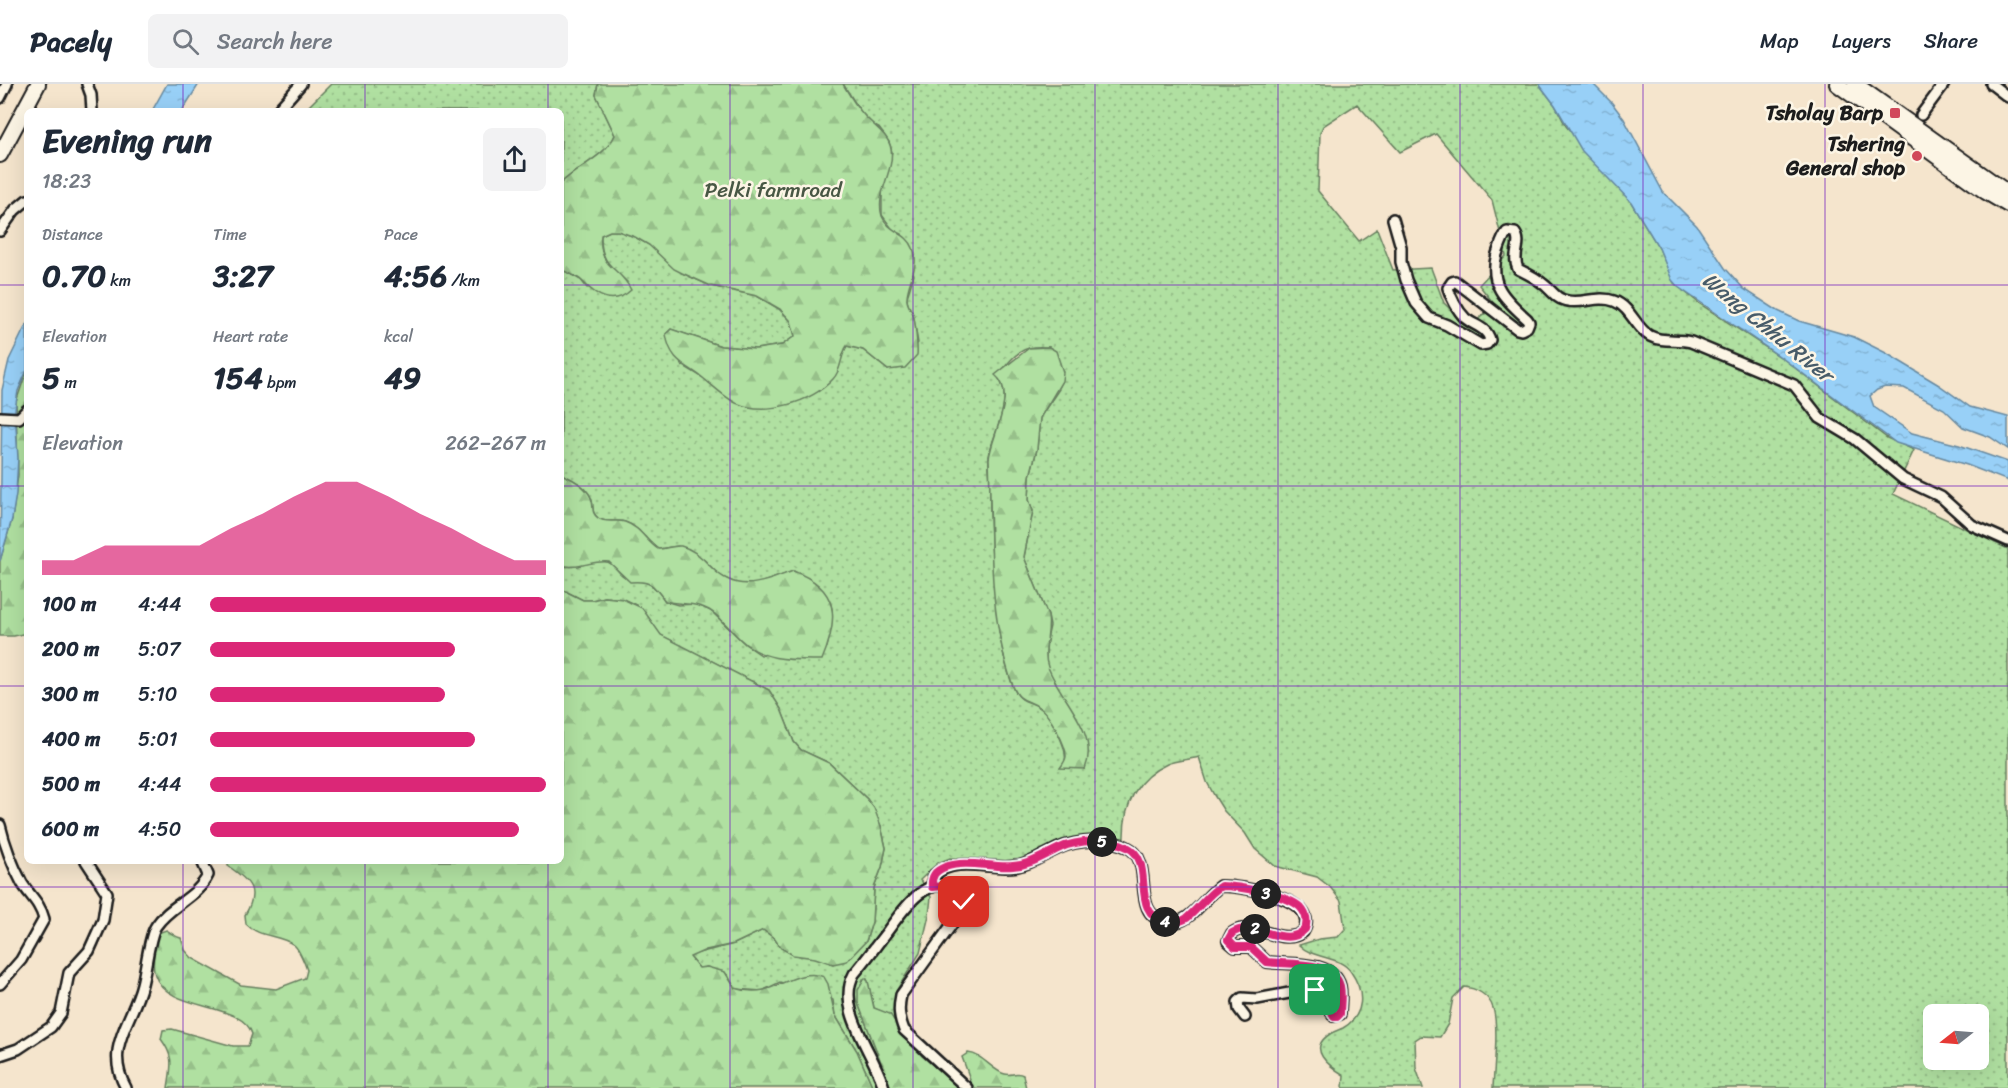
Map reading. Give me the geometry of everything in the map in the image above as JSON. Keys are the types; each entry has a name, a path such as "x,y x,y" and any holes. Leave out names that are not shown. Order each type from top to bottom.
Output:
{"highway":[{"path":"0,136 28,84"},
{"path":"25,108 38,84"},
{"path":"1837,84 1986,192 2008,205"},
{"path":"1855,84 2008,193"},
{"path":"0,155 24,110"}],"street":[{"path":"0,98 8,84"},
{"path":"87,84 92,108"},
{"path":"280,108 301,84"},
{"path":"1922,115 1944,84"},
{"path":"1991,84 2008,97"},
{"path":"0,231 15,210 24,202"},
{"path":"1394,219 1406,280 1416,303 1428,318 1447,325 1481,345 1488,342 1488,334 1466,319 1452,299 1448,288 1449,284 1455,281 1517,328 1521,330 1527,327 1529,322 1527,319 1503,296 1494,269 1504,237 1508,232 1515,232 1518,240 1514,257 1518,269 1543,283 1556,297 1570,302 1598,298 1616,301 1649,336 1657,339 1683,339 1794,385 1820,418 1855,439 1903,479 1941,497 1971,525 2008,541"},
{"path":"0,417 19,418 24,413"},
{"path":"0,825 7,853 24,886 35,898 44,919 21,960 0,984"},
{"path":"932,887 934,875 948,866 967,864 1017,866 1068,844 1088,842 1111,843 1127,847 1137,856 1142,867 1143,891 1147,906 1153,916 1164,921 1177,922 1186,919 1221,886 1284,898 1296,904 1304,912 1307,924 1303,932 1287,938 1243,928 1232,933 1228,940 1235,947 1251,947 1267,962 1303,964 1329,972 1337,979 1340,987 1340,1014 1337,1017 1334,1016 1318,992 1300,991 1257,999 1242,998 1238,1002 1239,1009 1245,1017"},
{"path":"0,1055 18,1049 51,1027 61,1013 69,973 89,951 103,920 107,894 88,864"},
{"path":"126,1088 120,1078 118,1063 121,1032 142,987 155,928 203,886 208,875 203,864"},
{"path":"884,1088 851,1012 848,996 849,984 903,909 921,892 932,887 944,886 955,888 964,902 963,909 901,995 898,1008 899,1018 904,1029 967,1088"}],"green space":[{"path":"331,84 598,84 596,95 615,135 599,155 564,180 564,108 307,108"},
{"name":"Pelki farmroad","path":"598,84 843,84 860,111 887,138 891,149 890,165 881,199 882,216 889,226 906,238 915,255 907,300 914,317 917,355 905,368 888,370 863,350 847,346 836,375 813,395 787,405 748,407 727,398 679,361 671,350 666,334 671,329 721,346 756,349 782,345 795,336 791,321 780,309 757,296 711,286 682,273 674,269 649,245 618,231 610,231 601,235 601,246 606,261 631,290 618,298 605,298 564,271 564,180 605,149 615,135 596,95"},
{"path":"843,84 1539,84 1555,105 1566,126 1631,202 1659,248 1674,283 1700,304 1782,358 1887,438 1914,450 1893,494 2008,549 2008,1088 1493,1088 1496,1036 1493,1008 1482,993 1464,987 1453,998 1448,1024 1440,1037 1421,1036 1415,1040 1416,1068 1423,1088 1343,1088 1344,1075 1322,1057 1320,1045 1330,1034 1343,1028 1356,1017 1361,1003 1359,987 1346,967 1334,960 1305,950 1299,945 1319,939 1338,937 1345,929 1341,901 1330,887 1317,877 1275,866 1255,849 1214,795 1199,757 1167,764 1146,778 1128,806 1124,841 1098,838 1013,863 950,858 938,863 920,880 931,897 929,915 920,953 896,991 894,1005 896,1024 889,1015 874,1008 867,979 863,979 858,1003 891,1088 873,1088 857,1051 835,1015 833,1000 780,982 762,991 735,989 728,975 707,967 699,968 690,957 694,954 734,944 763,930 774,938 781,948 794,955 815,957 833,964 866,941 872,922 874,888 886,848 881,826 867,799 829,763 801,750 794,742 781,709 769,690 660,635 642,608 623,599 605,597 583,600 564,590 564,566 577,566 603,561 612,564 623,576 653,586 665,601 678,605 696,604 711,611 745,644 761,655 827,647 831,631 832,608 829,601 817,588 794,571 757,584 738,584 720,576 704,560 678,546 658,549 630,524 622,521 604,521 598,518 588,492 564,476 564,271 581,280 587,288 627,282 611,267 602,251 601,235 610,231 618,231 649,245 682,273 711,286 757,296 779,309 791,321 795,336 782,345 756,349 721,346 671,329 666,334 682,365 702,377 734,402 838,371 847,346 863,350 888,370 918,343 913,314 908,306 907,297 914,275 902,234 893,230 882,215 882,187 892,152 889,142 879,128 874,126 861,112","holes":["1357,104 1400,152 1436,134 1492,200 1506,256 1479,285 1495,305 1469,327 1444,303 1431,268 1393,270 1377,229 1359,241 1318,191 1320,133 1323,126","1031,347 1049,347 1059,389 1040,417 1037,449 1030,476 1029,500 1033,511 1024,557 1048,616 1050,626 1046,644 1046,664 1085,769 1065,761 1064,748 1049,718 1041,708 1023,700 1015,691 1002,650 998,627 990,529 989,459 1004,404 1004,395 998,377 1007,364 1020,352"]},
{"path":"1049,347 1056,351 1063,372 1062,381 1040,418 1037,449 1030,476 1029,500 1033,511 1024,557 1048,616 1046,661 1048,667 1077,716 1087,742 1088,756 1085,769 1060,768 1065,760 1065,751 1048,716 1036,705 1018,696 1013,686 999,631 992,574 989,459 1004,403 1004,392 995,375 1029,348"},
{"path":"24,379 24,634 0,636 0,561 12,519 18,475 16,402"},
{"path":"564,476 588,492 598,518 604,521 622,521 630,524 658,549 681,546 690,549 721,576 731,581 751,584 793,571 808,578 820,586 831,606 833,618 828,645 822,660 768,656 749,647 709,610 665,601 651,585 630,582 609,562 564,566"},
{"path":"564,590 583,600 605,597 623,599 642,608 661,635 769,690 781,709 794,742 801,750 829,763 874,808 886,848 874,888 872,922 866,941 847,961 833,964 815,958 793,955 781,948 774,938 763,930 734,944 706,950 690,957 699,968 707,967 725,972 735,988 745,990 764,990 801,976 824,977 828,984 835,1015 857,1051 873,1088 168,1088 171,1062 161,1039 163,1030 172,1029 233,1046 248,1046 252,1034 245,1024 234,1016 188,1001 162,987 153,966 158,933 166,930 181,938 185,950 192,958 241,985 276,989 305,978 307,970 294,945 257,932 246,924 245,915 252,899 252,892 242,876 228,864 564,864"},
{"path":"865,978 868,981 874,1008 890,1014 922,1056 960,1088 891,1088 858,1003 858,990"},
{"path":"968,1053 978,1056 1000,1072 1023,1075 1026,1088 967,1088 970,1079 962,1057"}],"water":[{"path":"167,84 199,84 184,108 154,108"},
{"name":"Wang Chhu River","path":"1539,84 1593,84 1612,103 1624,119 1663,192 1697,226 1725,268 1744,289 1778,311 1799,321 1854,337 1886,353 1970,407 2008,417 2008,449 1990,437 1963,427 1944,409 1904,388 1885,387 1870,396 1874,407 1912,433 1959,445 2008,462 2008,481 1967,465 1896,443 1782,358 1678,287 1672,280 1659,248 1631,202 1582,151 1555,105"},
{"path":"24,329 24,377 18,391 15,410 18,458 16,494 12,519 0,561 2,390 9,360"}],"place":[{"name":"Tsholay Barp","path":"1895,113"},
{"name":"Tshering General shop","path":"1917,156"}],"route":[{"path":"964,902 955,888 932,887 934,875 941,869 959,864 1017,866 1029,863 1068,844 1111,843 1127,847 1140,861 1147,906 1157,919 1172,923 1186,919 1221,886 1284,898 1300,907 1306,916 1307,924 1299,935 1287,938 1243,928 1232,933 1228,940 1235,947 1251,947 1267,962 1303,964 1329,972 1337,979 1340,987 1340,1014 1337,1017 1332,1014 1323,997 1315,990"}]}
